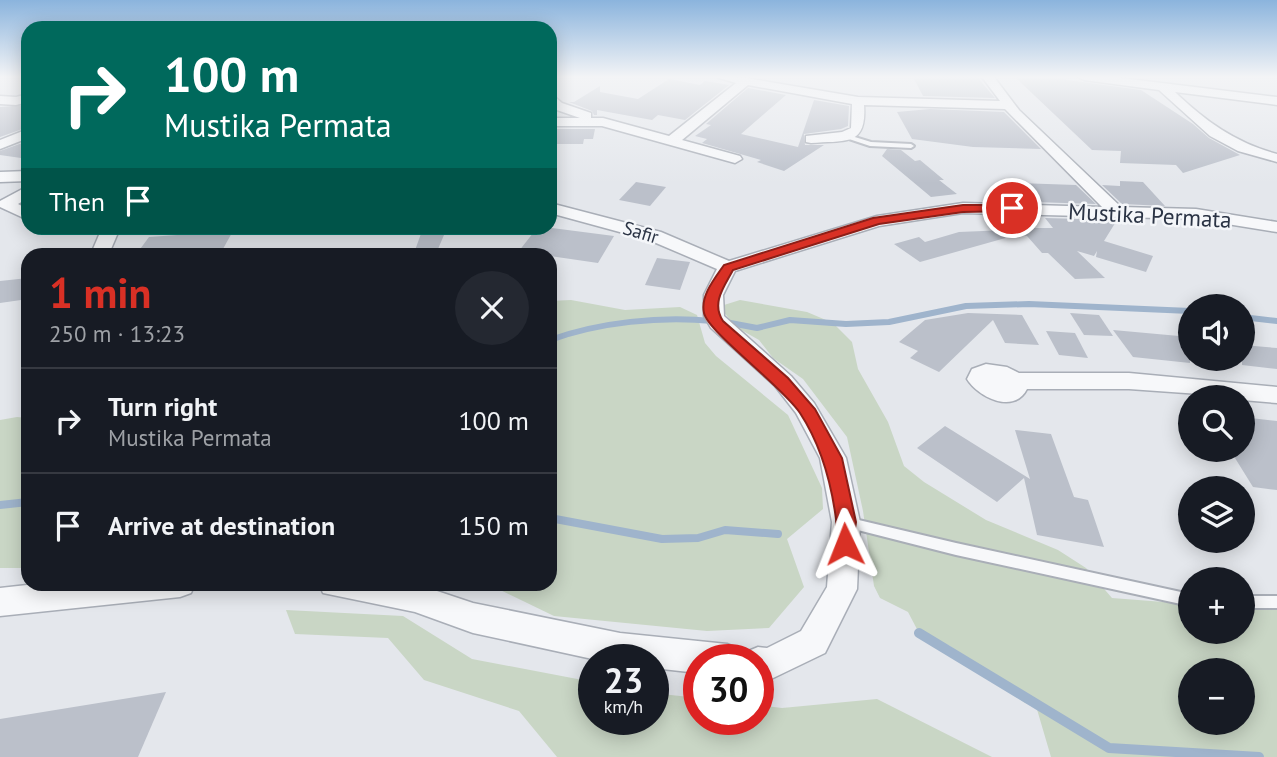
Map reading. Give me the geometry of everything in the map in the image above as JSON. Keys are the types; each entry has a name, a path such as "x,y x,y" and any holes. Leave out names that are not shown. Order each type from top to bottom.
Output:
{"street":[{"path":"580,112 603,122 735,159"},
{"path":"672,141 707,112"},
{"path":"811,139 845,136 856,131 859,125 858,112"},
{"path":"1015,112 1115,210"},
{"path":"1188,112 1219,137 1241,149 1277,158"},
{"path":"557,122 603,122"},
{"path":"0,145 21,136"},
{"path":"0,176 21,172"},
{"path":"21,195 6,204 21,213"},
{"name":"Mustika Permata","path":"728,267 877,221 963,208 1196,214 1277,227"},
{"name":"Safir","path":"557,210 655,236 728,267"},
{"path":"728,267 711,297 711,314 718,324 783,381 806,409 833,458 846,522 842,589 813,642 774,662"},
{"path":"1014,381 1129,381 1277,395"},
{"path":"0,602 110,591"},
{"path":"378,591 415,597 473,618 620,649 683,655"}],"lane":[{"path":"845,136 870,144 911,146"},
{"path":"846,522 1178,597"},
{"path":"1255,602 1277,602"}],"green space":[{"path":"571,300 625,310 680,307 697,315 705,343 716,356 788,415 822,488 823,509 787,539 804,587 769,628 707,631 554,616 502,591 557,591 557,301"},
{"path":"740,300 807,312 833,323 852,342 858,369 888,422 904,466 924,482 986,520 1058,550 1086,568 1112,598 1178,603 1178,644 1255,644 1255,609 1277,610 1277,757 1051,757 1036,706 1025,703 950,646 919,633 908,612 880,598 874,586 863,511 847,437 803,379 773,358 759,340 736,327 722,310 724,305"},
{"path":"21,417 21,568 0,568 0,420"},
{"path":"286,610 403,616 472,659 578,679 578,735 669,735 669,695 683,696 683,735 774,735 774,707 877,699 992,757 557,757 519,711 424,680 388,638 295,634"}],"building":[{"path":"0,112 21,112 21,130 0,137"},
{"path":"610,112 695,112 685,120 658,115 652,120"},
{"path":"720,112 766,112 741,134 798,147 810,112 849,112 848,126 804,134 805,145 824,145 784,171 757,162 761,160 702,143 707,139 695,136 711,125 706,124"},
{"path":"897,112 1004,112 1041,149 973,147 912,139"},
{"path":"1052,112 1175,112 1209,138 1240,155 1183,173 1176,165 1120,163 1121,151 1092,150"},
{"path":"557,129 595,129 593,139 584,139 583,144 557,144"},
{"path":"21,144 21,158 0,155 0,151"},
{"path":"887,149 901,150 915,161 920,160 957,194 931,197 882,156"},
{"path":"1120,181 1143,182 1165,206 1122,204 1102,185 1120,186"},
{"path":"636,182 666,187 650,206 619,200"},
{"path":"1018,183 1076,185 1096,204 1033,202"},
{"path":"1045,218 1117,220 1104,241 1153,256 1146,272 1096,257 1097,251 1094,256 1077,251 1105,278 1075,279 1048,253 1042,253 1027,236 1015,233 1016,228 1053,228"},
{"path":"557,229 614,236 598,263 557,257 557,248 521,248 532,235 557,235"},
{"path":"1007,230 1009,237 920,262 894,244 919,237 925,242 959,232"},
{"path":"231,235 223,248 141,248 149,237"},
{"path":"420,235 444,235 438,248 416,248"},
{"path":"657,258 690,262 680,290 645,285"},
{"path":"21,279 21,300 0,303 0,281"},
{"path":"968,313 1022,315 1039,345 1005,343 993,320 939,372 910,358 918,351 899,342 925,320"},
{"path":"1070,313 1099,315 1113,336 1084,335"},
{"path":"1113,330 1178,336 1178,362 1133,357"},
{"path":"1046,331 1075,333 1088,358 1059,355"},
{"path":"1255,346 1277,348 1277,369 1255,366"},
{"path":"1255,418 1277,421 1277,490 1255,487 1255,476 1246,476 1237,462 1255,462"},
{"path":"945,426 1030,479 1015,430 1051,434 1074,497 1088,500 1104,547 1037,535 1024,478 997,502 917,448"},
{"path":"166,692 138,757 0,757 0,719"}],"waterway":[{"path":"725,322 757,328 790,320 846,324 889,322 966,306 1029,304 1178,310"},
{"path":"1255,318 1277,321"},
{"path":"557,338 630,322 672,319 713,321"},
{"path":"0,505 21,503"},
{"path":"557,519 662,539 698,538 725,530 778,534"},
{"path":"919,633 1109,748 1259,757"}],"route":[{"path":"845,544 846,522 833,458 806,409 783,381 718,324 711,314 711,297 728,267 838,232 877,221 963,208 1012,208"}]}
